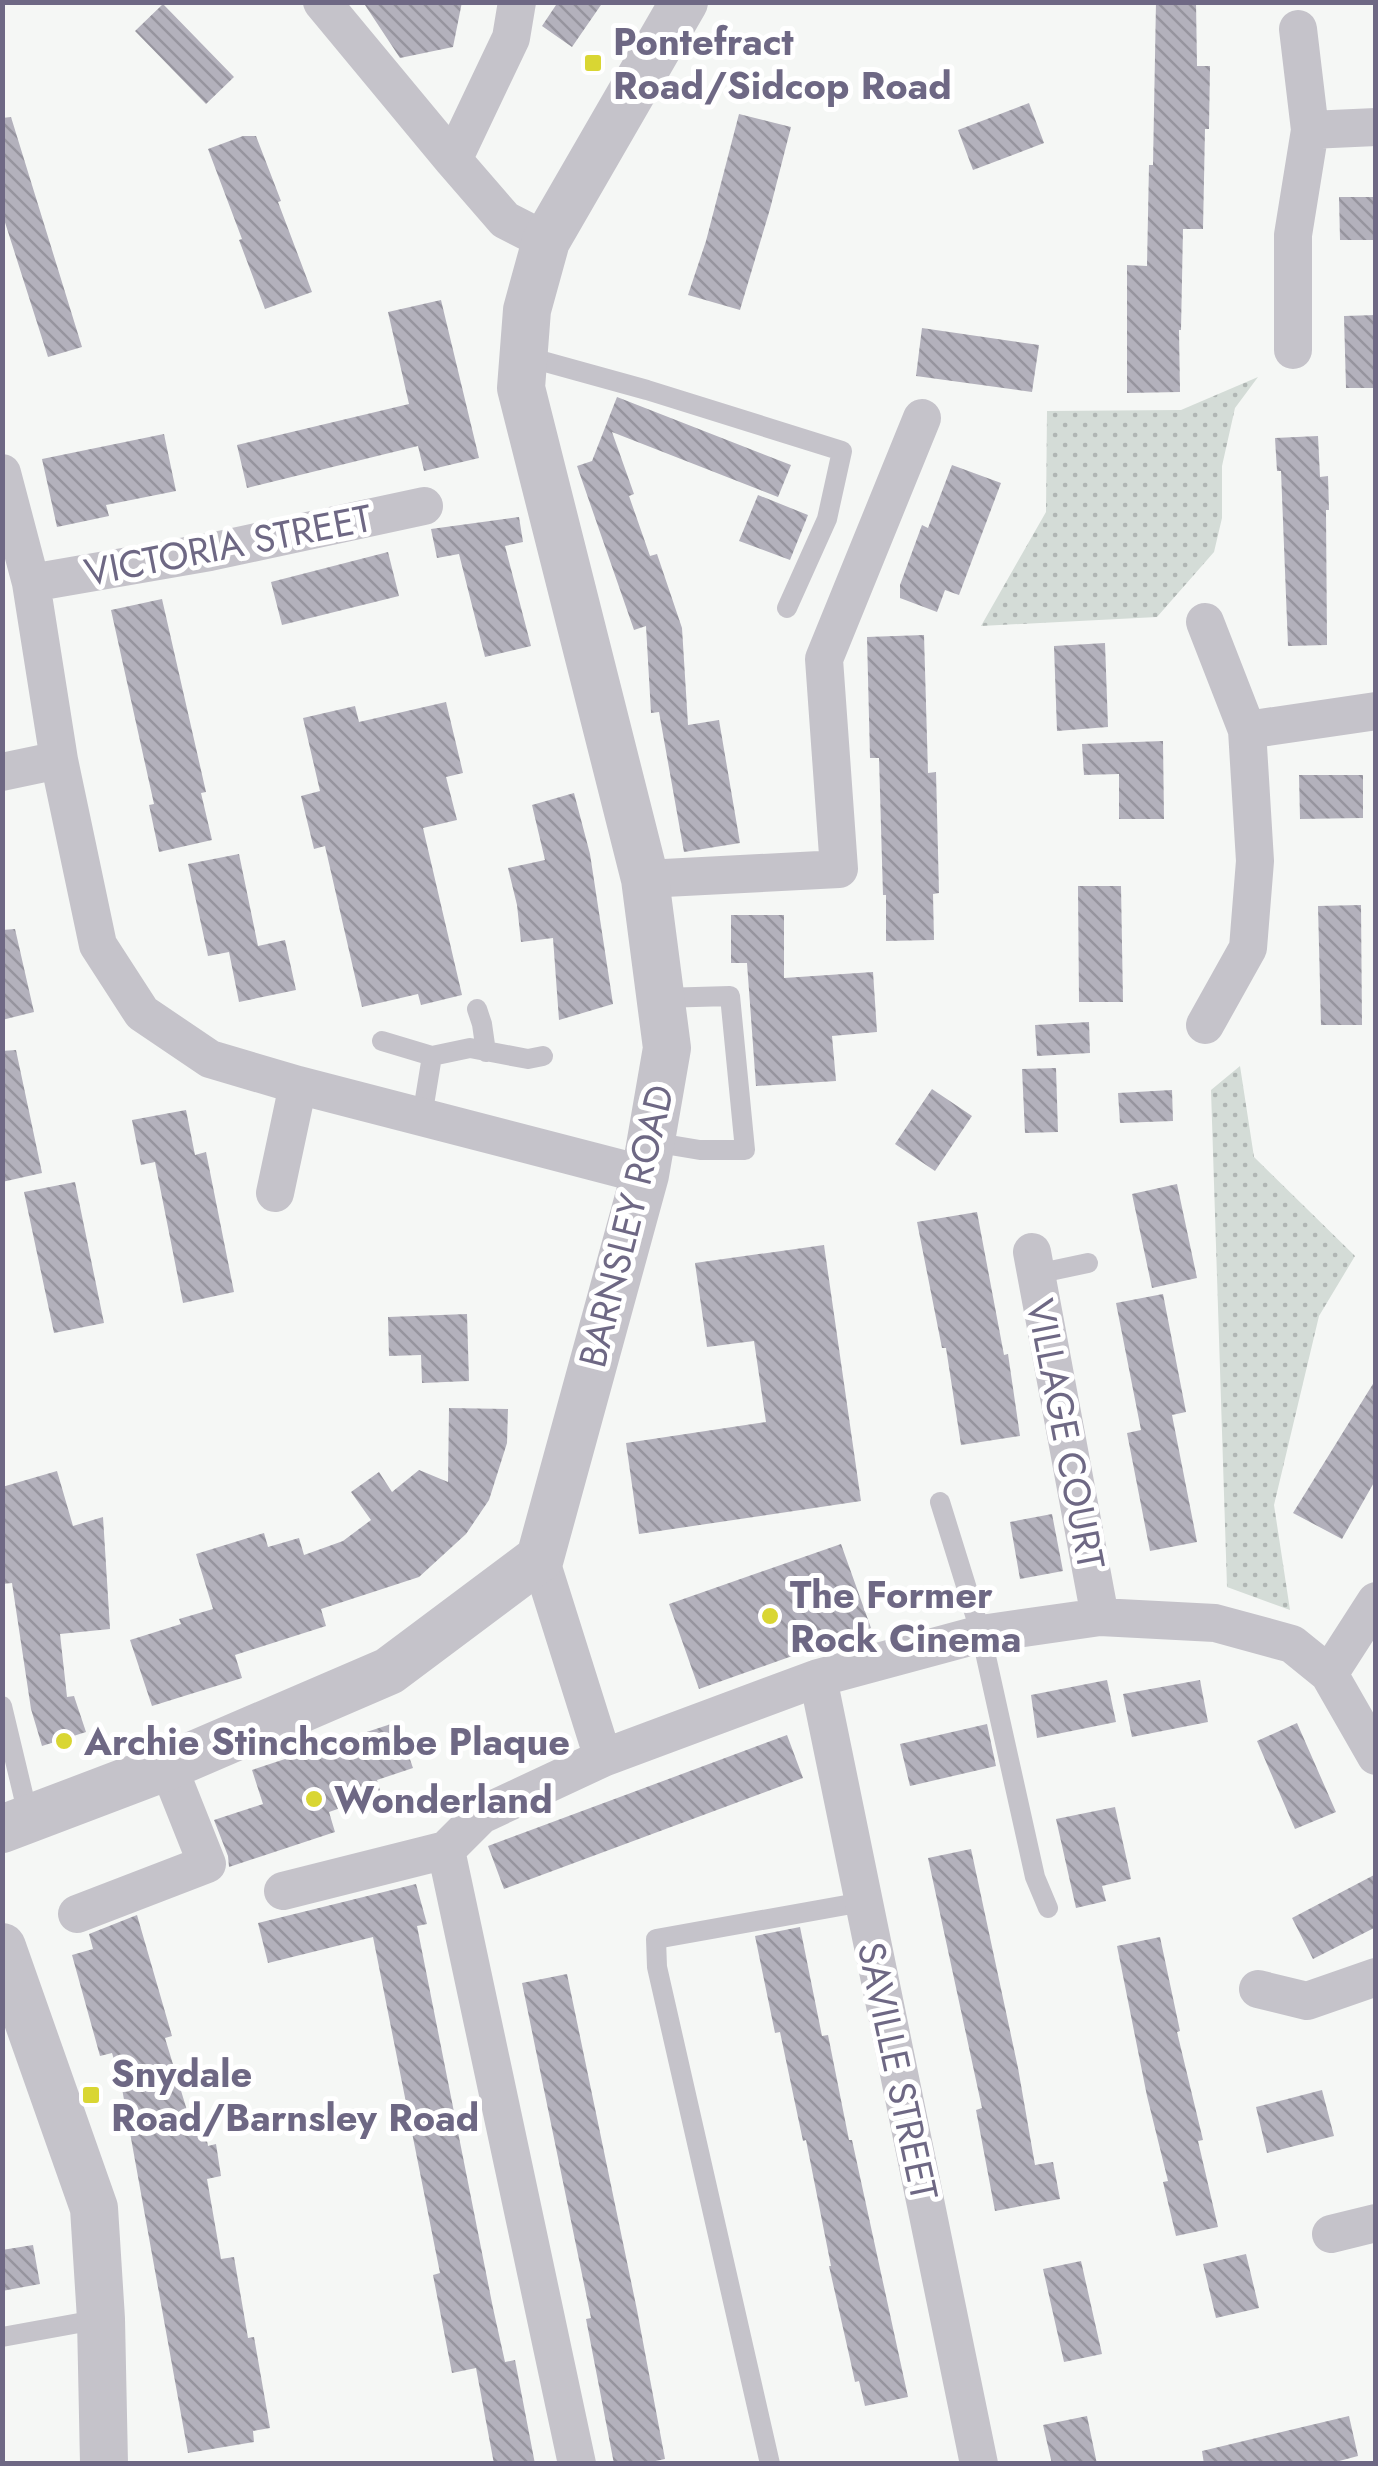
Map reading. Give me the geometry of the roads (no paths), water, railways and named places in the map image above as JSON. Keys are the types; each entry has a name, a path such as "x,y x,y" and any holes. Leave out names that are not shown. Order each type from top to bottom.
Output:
{"street":[{"path":"322,2 505,220 546,241"},
{"path":"452,160 511,38 518,2"},
{"name":"BARNSLEY ROAD","path":"540,1558 649,1159 667,1048 645,879 521,388 527,310 546,241 684,2"},
{"path":"1293,350 1293,235 1310,130 1298,29"},
{"path":"1310,130 1376,128"},
{"path":"645,879 842,879 824,658 922,418"},
{"path":"2,473 32,583 59,760 98,945 142,1013 210,1059 422,1117 649,1159"},
{"name":"VICTORIA STREET","path":"32,583 210,552 424,506"},
{"path":"1205,622 1247,730 1255,861 1248,948 1206,1025"},
{"path":"1247,730 1376,712"},
{"path":"2,772 59,760"},
{"path":"275,1193 298,1084"},
{"name":"VILLAGE COURT","path":"1034,1263 1100,1617"},
{"path":"16,1824 168,1766 390,1671 540,1558 603,1758"},
{"path":"1330,1674 1376,1601"},
{"path":"282,1892 446,1850 480,1816 603,1758 818,1678 981,1634 1100,1617 1215,1623 1292,1644 1330,1674 1376,1756"},
{"name":"SAVILLE STREET","path":"818,1678 978,2464"},
{"path":"77,1914 207,1864 168,1766"},
{"path":"446,1850 578,2464"},
{"path":"2,1947 94,2208 102,2318 104,2464"},
{"path":"1258,1988 1307,2001 1376,1978"},
{"path":"1331,2234 1376,2223"}],"lane":[{"path":"524,356 842,452 827,519 787,608"},
{"path":"649,1159 700,1150 745,1150 730,996 660,998"},
{"path":"477,1008 486,1052"},
{"path":"382,1042 432,1056 470,1048 528,1059 543,1056"},
{"path":"422,1117 432,1056"},
{"path":"1034,1263 1088,1264"},
{"path":"940,1502 981,1634 1036,1877 1048,1908"},
{"path":"2,1706 16,1824"},
{"path":"770,2464 658,1967 656,1939 863,1902"},
{"path":"2,2337 102,2318"}],"place":[{"name":"Pontefract Road/Sidcop Road","path":"593,63"},
{"name":"The Former Rock Cinema","path":"770,1616"},
{"name":"Archie Stinchcombe Plaque","path":"64,1741"},
{"name":"Wonderland","path":"314,1799"},
{"name":"Snydale Road/Barnsley Road","path":"91,2095"}]}
